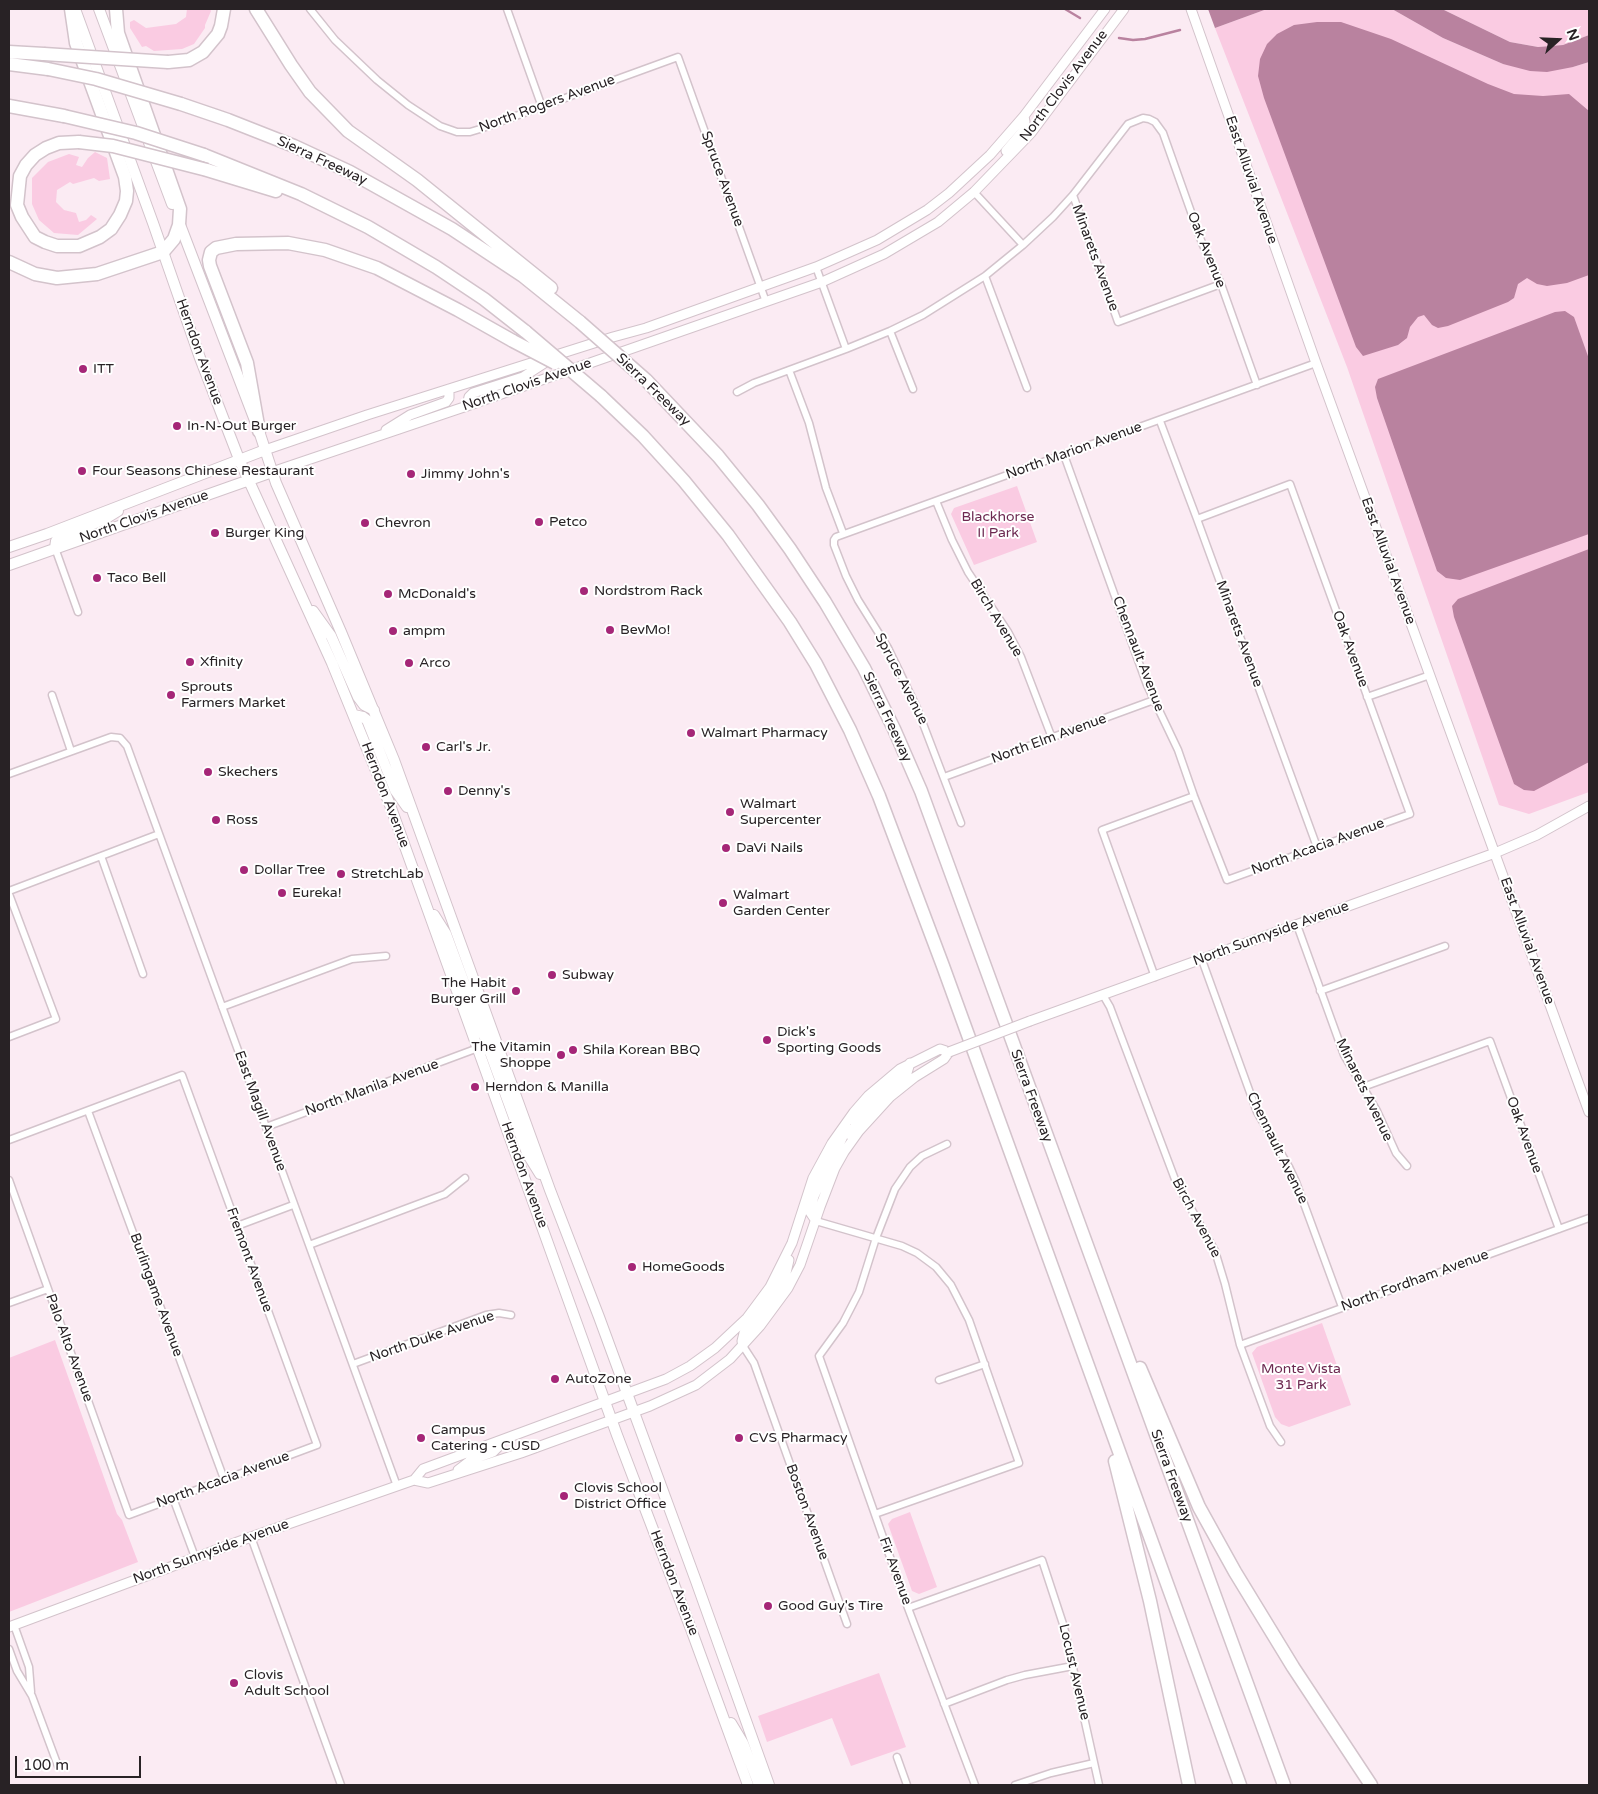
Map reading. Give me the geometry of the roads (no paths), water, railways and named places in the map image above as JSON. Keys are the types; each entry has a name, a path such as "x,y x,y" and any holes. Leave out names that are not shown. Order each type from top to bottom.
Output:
{"highway":[{"path":"71,9 76,44 125,177 126,200 120,215 111,229 100,237 78,246 57,246 36,237 22,218 17,205 20,176 26,165 35,155 59,143 79,142 113,146 207,170 334,210"},
{"path":"9,262 35,274 57,278 77,277 105,272 163,252 174,239 179,224 180,208 118,33 116,9"},
{"path":"9,52 168,62 189,60 203,52 218,34 224,9"},
{"path":"256,9 310,92 348,131 424,186 558,293 580,322"},
{"name":"Sierra Freeway","path":"9,64 48,69 96,79 181,104 261,133 350,172 452,228 523,276 580,322 646,380 718,456 758,505 825,602 864,668 894,729 921,791 1284,1785"},
{"path":"9,106 64,116 136,133 204,155 301,194 368,227 436,267 484,299 601,396 643,436 684,481 728,535 790,622 816,664 850,730 879,796 943,966 1240,1785"},
{"path":"259,431 247,363 209,260 216,248 236,244 288,243 325,250 377,268 577,375"},
{"path":"1089,1254 1199,1507 1235,1572 1288,1659 1371,1785"},
{"path":"1106,1419 1119,1480 1150,1601 1189,1785"}],"main road":[{"name":"Herndon Avenue","path":"75,9 200,358 239,459 354,715 390,806 612,1420 748,1785"},
{"name":"Herndon Avenue","path":"100,9 179,224 259,431 272,472 374,710 416,820 550,1190 693,1572 769,1785"},
{"name":"North Clovis Avenue","path":"9,547 239,459 449,389 646,328 816,267 877,240 927,210 949,193 990,155 1024,116 1105,9"},
{"name":"North Clovis Avenue","path":"9,565 272,472 766,302 862,265 911,239 938,222 974,192 1031,133 1124,9"},
{"name":"East Alluvial Avenue","path":"1191,9 1316,363 1589,1112"},
{"path":"974,192 986,172 1023,131 1024,116"},
{"path":"467,406 469,397 473,393 522,377 560,354"},
{"path":"373,438 410,415 446,402 449,398 449,389"},
{"path":"55,548 56,541 60,538 105,519 140,497"},
{"path":"300,594 331,636 358,697 364,704 374,710"},
{"path":"354,715 363,716 367,720 395,790 416,820"},
{"name":"North Sunnyside Avenue","path":"414,1480 428,1483 521,1453 634,1412 675,1396 696,1385 722,1367 760,1326 788,1288 800,1265 828,1186 844,1152 871,1116 890,1097 944,1059 949,1052 1495,854 1537,835 1589,806"},
{"path":"424,900 446,934 483,1034 488,1042 498,1046"},
{"path":"478,1048 486,1048 490,1052 527,1154 550,1190"},
{"name":"North Sunnyside Avenue","path":"11,1626 251,1536 414,1480 423,1469 627,1394 680,1372 703,1358 726,1339 746,1318 770,1287 792,1243 808,1190 816,1172 832,1143 854,1112 883,1082 910,1063 940,1049 949,1052"},
{"path":"844,1152 858,1120 879,1097 907,1073 910,1063"},
{"path":"816,1221 810,1212 814,1196 854,1112"},
{"path":"743,1346 744,1333 773,1296 786,1273 792,1243"},
{"path":"454,1474 472,1460 493,1452 499,1446 499,1442"},
{"path":"719,1703 743,1743 758,1785"}],"street":[{"name":"North Rogers Avenue","path":"310,9 335,40 376,80 408,105 449,130 457,132 470,132 678,57"},
{"path":"509,10 542,107"},
{"name":"Spruce Avenue","path":"678,57 766,302"},
{"name":"Oak Avenue","path":"1073,195 1128,124 1142,118 1155,122 1163,133 1202,243 1221,284 1257,385"},
{"path":"974,192 1023,245"},
{"path":"737,392 754,383 890,331 924,315 985,276 1023,245 1073,195"},
{"name":"Minarets Avenue","path":"1073,195 1118,322 1221,284"},
{"path":"816,267 846,349"},
{"path":"985,276 1026,388"},
{"path":"890,331 913,389"},
{"name":"North Marion Avenue","path":"834,540 843,533 1316,363"},
{"path":"789,370 809,424 826,488 843,533"},
{"name":"Minarets Avenue","path":"1160,420 1317,847"},
{"name":"Chennault Avenue","path":"1064,455 1154,700 1178,750 1227,880"},
{"name":"Oak Avenue","path":"1197,519 1290,484 1410,814"},
{"name":"Birch Avenue","path":"936,501 968,572 1008,632 1021,657 1052,738"},
{"name":"Spruce Avenue","path":"834,540 834,545 846,576 858,600 888,648 917,708 961,822"},
{"path":"55,548 78,612"},
{"path":"1367,697 1430,675"},
{"path":"9,774 72,751 52,695"},
{"name":"North Elm Avenue","path":"944,777 1154,700"},
{"name":"East Magill Avenue","path":"72,751 111,737 120,738 127,746 397,1486"},
{"path":"1155,977 1102,830 1194,796"},
{"name":"North Acacia Avenue","path":"1227,880 1410,814"},
{"path":"9,1037 56,1020 9,892 159,834"},
{"path":"101,856 143,974"},
{"name":"Minarets Avenue","path":"1297,925 1344,1055 1377,1111 1396,1153 1407,1166"},
{"path":"1320,991 1446,946"},
{"path":"222,1007 352,959 386,956"},
{"name":"Chennault Avenue","path":"1202,960 1257,1112 1290,1167 1342,1307"},
{"name":"Birch Avenue","path":"1103,995 1110,1007 1173,1176 1215,1251 1240,1344 1270,1426 1282,1442"},
{"name":"Oak Avenue","path":"1363,1087 1490,1041 1559,1229"},
{"name":"North Manila Avenue","path":"266,1127 478,1048"},
{"name":"Fremont Avenue","path":"88,1111 182,1075 317,1445"},
{"path":"9,1140 88,1111"},
{"name":"Burlingame Avenue","path":"88,1111 224,1479"},
{"path":"876,1238 895,1189 910,1166 922,1156 947,1144"},
{"path":"309,1245 445,1194 465,1178"},
{"name":"Palo Alto Avenue","path":"9,1180 129,1515"},
{"path":"237,1226 294,1205"},
{"name":"North Fordham Avenue","path":"1240,1344 1589,1218"},
{"path":"816,1221 902,1246 917,1253 936,1267 951,1285 969,1320 1019,1462 875,1514"},
{"name":"Fir Avenue","path":"876,1238 864,1279 844,1323 819,1356 908,1608 976,1785"},
{"path":"9,1303 48,1289"},
{"name":"North Duke Avenue","path":"353,1364 486,1315 499,1313 511,1315"},
{"name":"Boston Avenue","path":"743,1346 754,1363 847,1624"},
{"path":"939,1380 985,1364"},
{"name":"North Acacia Avenue","path":"129,1515 317,1445"},
{"path":"173,1498 195,1557"},
{"path":"251,1536 341,1785"},
{"name":"Locust Avenue","path":"908,1608 1042,1560 1064,1627 1099,1785"},
{"path":"11,1626 29,1667 32,1696"},
{"path":"9,1649 17,1671 32,1696 58,1766"},
{"path":"944,1704 1007,1680 1072,1666"},
{"path":"897,1758 907,1785"},
{"path":"1015,1785 1051,1773 1094,1763"}],"waterway":[{"path":"1065,9 1080,18"},
{"path":"1119,38 1145,39 1180,30"}],"place":[{"name":"ITT","path":"83,369"},
{"name":"In-N-Out Burger","path":"177,426"},
{"name":"Four Seasons Chinese Restaurant","path":"82,471"},
{"name":"Jimmy John's","path":"411,474"},
{"name":"Petco","path":"539,522"},
{"name":"Chevron","path":"365,523"},
{"name":"Burger King","path":"215,533"},
{"name":"Taco Bell","path":"97,578"},
{"name":"Nordstrom Rack","path":"584,591"},
{"name":"McDonald's","path":"388,594"},
{"name":"BevMo!","path":"610,630"},
{"name":"ampm","path":"393,631"},
{"name":"Xfinity","path":"190,662"},
{"name":"Arco","path":"409,663"},
{"name":"Sprouts Farmers Market","path":"171,695"},
{"name":"Walmart Pharmacy","path":"691,733"},
{"name":"Carl's Jr.","path":"426,747"},
{"name":"Skechers","path":"208,772"},
{"name":"Denny's","path":"448,791"},
{"name":"Walmart Supercenter","path":"730,812"},
{"name":"Ross","path":"216,820"},
{"name":"DaVi Nails","path":"726,848"},
{"name":"Dollar Tree","path":"244,870"},
{"name":"StretchLab","path":"341,874"},
{"name":"Eureka!","path":"282,893"},
{"name":"Walmart Garden Center","path":"723,903"},
{"name":"Subway","path":"552,975"},
{"name":"The Habit Burger Grill","path":"516,991"},
{"name":"Dick's Sporting Goods","path":"767,1040"},
{"name":"Shila Korean BBQ","path":"573,1050"},
{"name":"The Vitamin Shoppe","path":"561,1055"},
{"name":"Herndon & Manilla","path":"475,1087"},
{"name":"HomeGoods","path":"632,1267"},
{"name":"AutoZone","path":"555,1379"},
{"name":"Campus Catering - CUSD","path":"421,1438"},
{"name":"CVS Pharmacy","path":"739,1438"},
{"name":"Clovis School District Office","path":"564,1496"},
{"name":"Good Guy's Tire","path":"768,1606"},
{"name":"Clovis Adult School","path":"234,1683"}],"park label":[{"name":"Blackhorse II Park","path":"998,526"},
{"name":"Monte Vista 31 Park","path":"1301,1378"}]}
